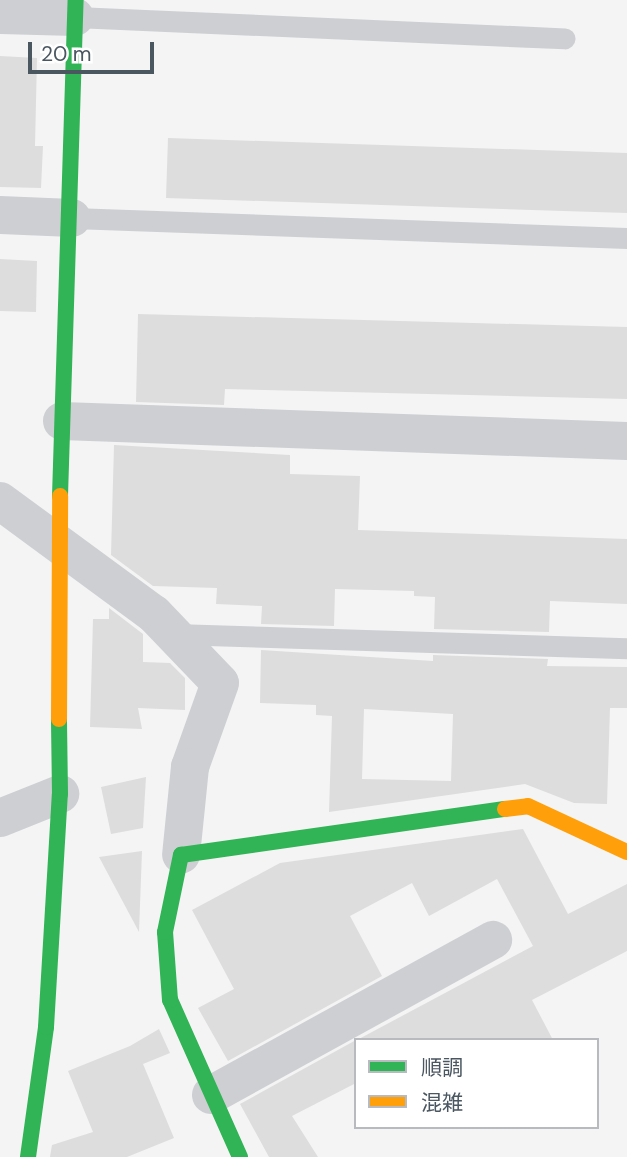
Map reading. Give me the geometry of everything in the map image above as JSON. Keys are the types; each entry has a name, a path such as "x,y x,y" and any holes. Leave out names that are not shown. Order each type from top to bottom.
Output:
{"street":[{"path":"0,15 76,8 72,218 58,545 60,794 46,1027 28,1157"},
{"path":"0,215 72,218"},
{"path":"62,421 627,442"},
{"path":"0,500 154,614 220,683 191,766 181,855 165,932 170,1000 240,1157"},
{"path":"0,818 60,794"},
{"path":"181,855 528,806 627,852"},
{"path":"211,1095 493,940"}],"lane":[{"path":"76,8 565,38"},
{"path":"72,218 627,238"},
{"path":"173,634 627,648"}],"building":[{"path":"0,56 37,58 35,146 43,146 41,188 0,187"},
{"path":"168,138 627,153 627,213 166,198"},
{"path":"0,259 37,261 36,312 0,311"},
{"path":"138,314 627,327 627,399 225,389 224,405 136,402"},
{"path":"114,445 290,455 290,474 360,476 358,530 627,539 627,604 550,601 549,632 434,629 435,597 414,596 414,591 335,589 334,626 261,624 262,606 216,604 217,588 153,586 111,555"},
{"path":"109,608 143,634 143,662 170,663 185,678 185,710 138,708 142,729 90,727 93,619 109,619"},
{"path":"261,650 433,661 433,655 548,659 547,666 627,667 627,708 610,708 607,804 574,803 525,784 329,812 332,716 316,715 316,705 260,703","holes":["364,709 453,714 451,781 362,779"]},
{"path":"146,777 143,828 111,834 101,787"},
{"path":"523,829 568,914 627,884 627,951 532,1000 552,1038 361,1038 533,946 497,879 429,916 412,883 350,916 382,976 228,1061 198,1008 234,989 192,910 280,863"},
{"path":"142,851 139,932 99,857"},
{"path":"159,1029 170,1053 143,1064 174,1138 127,1157 50,1157 52,1145 93,1132 68,1071 130,1046"},
{"path":"354,1041 354,1084 292,1116 318,1157 269,1157 240,1104"}],"traffic: fast":[{"path":"60,496 76,0"},
{"path":"28,1157 46,1027 60,794 59,719"},
{"path":"240,1157 170,1000 165,932 181,855 505,809"}],"traffic: slow":[{"path":"59,719 60,496"},
{"path":"505,809 528,806 627,852"}]}
